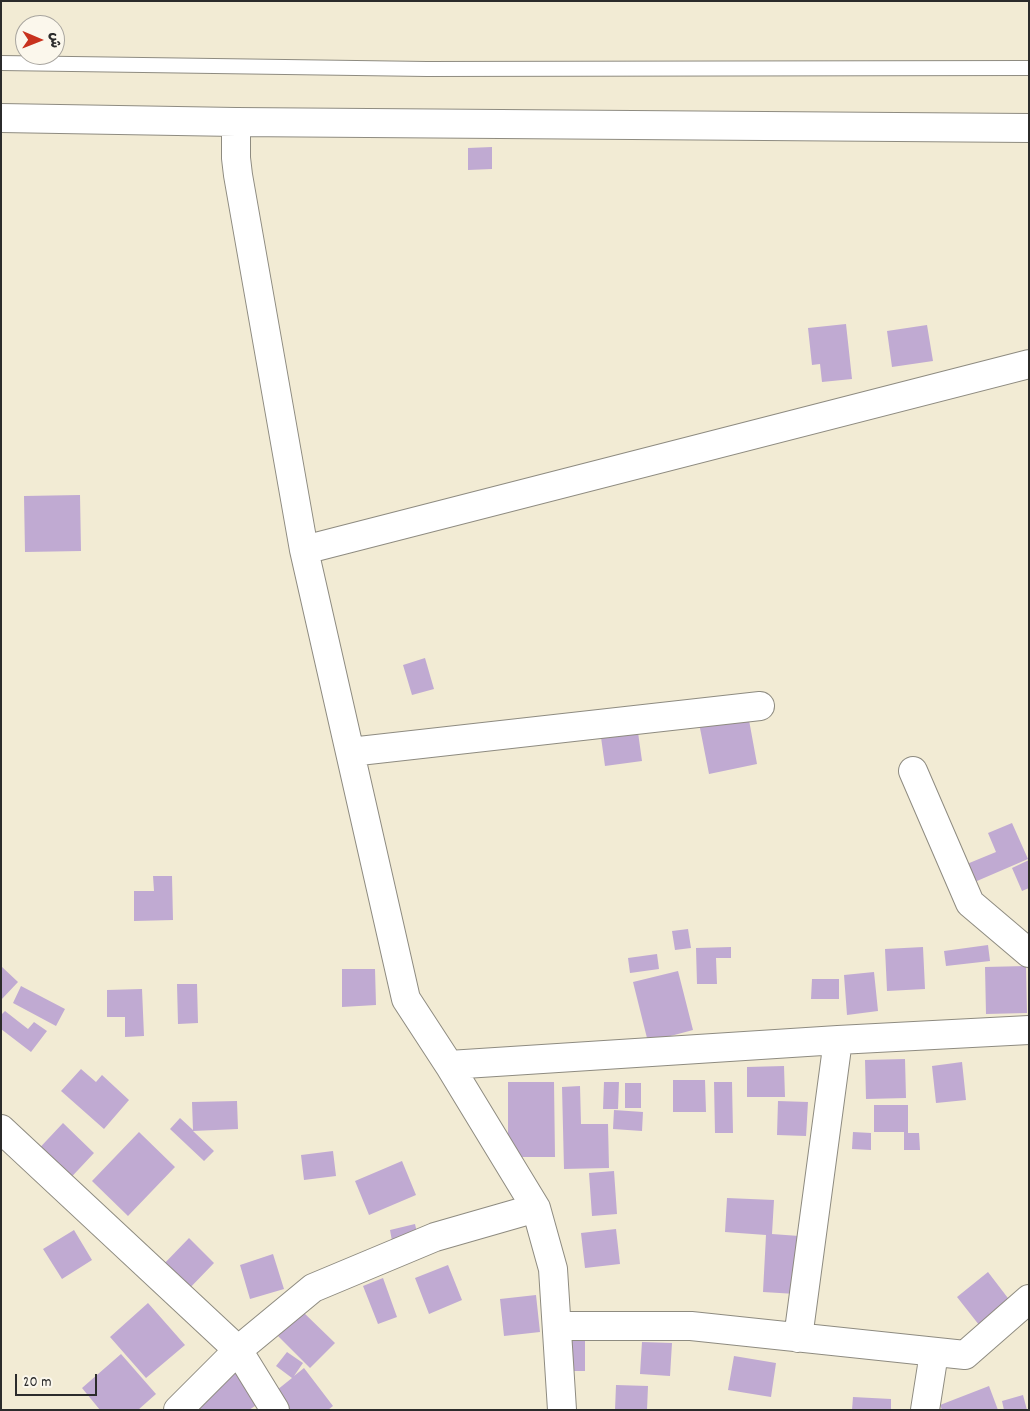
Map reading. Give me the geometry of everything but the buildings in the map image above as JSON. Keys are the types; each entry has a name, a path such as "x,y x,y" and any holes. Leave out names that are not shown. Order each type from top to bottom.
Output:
{"street":[{"path":"1,118 236,122 1029,128"},
{"path":"236,122 238,175 304,550 406,999 449,1065 536,1208 553,1269 562,1410"},
{"path":"304,550 1029,364"},
{"path":"350,752 760,706"},
{"path":"913,771 970,903 1029,953"},
{"path":"449,1065 838,1040 1029,1030"},
{"path":"798,1338 838,1040"},
{"path":"1,1129 238,1350 275,1410"},
{"path":"178,1410 238,1350 313,1288 435,1237 536,1208"},
{"path":"557,1326 691,1326 965,1355 1029,1299"},
{"path":"925,1410 934,1353"}],"lane":[{"path":"1,63 426,68 1029,68"}]}
